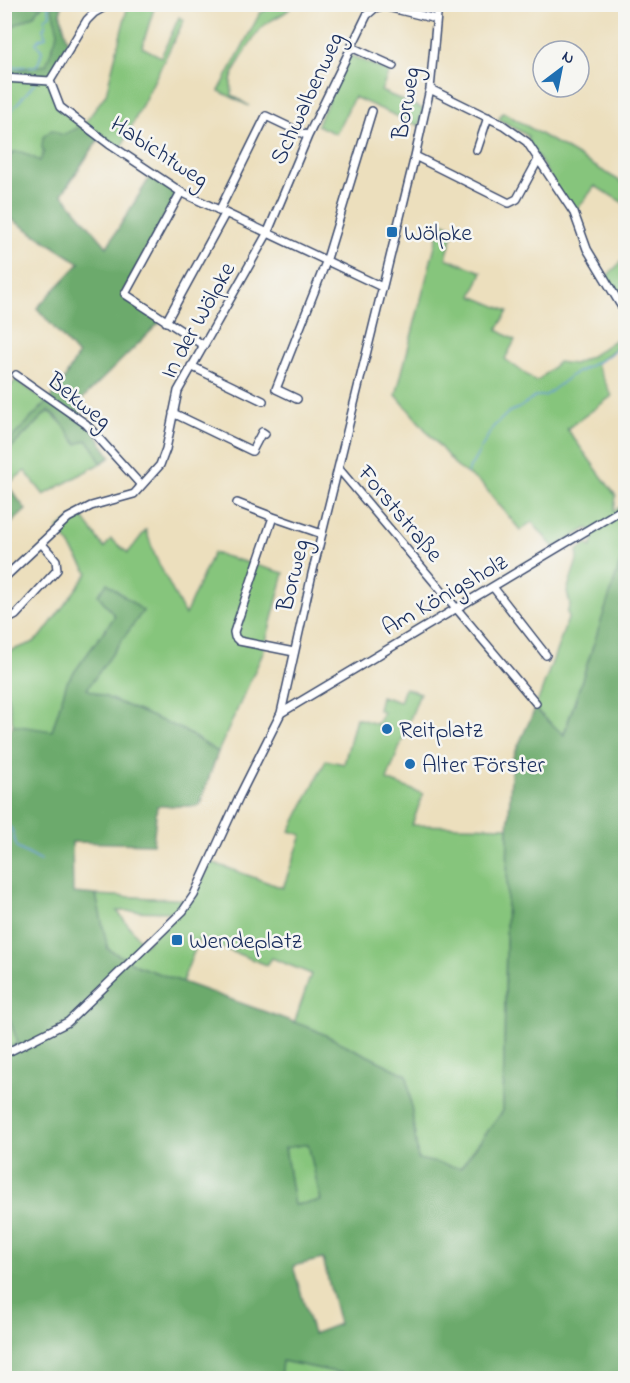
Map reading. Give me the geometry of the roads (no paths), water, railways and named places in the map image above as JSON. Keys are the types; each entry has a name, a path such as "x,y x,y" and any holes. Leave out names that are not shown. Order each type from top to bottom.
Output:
{"street":[{"path":"4,78 50,81 87,20 110,4"},
{"name":"Borweg","path":"4,1054 68,1022 183,911 194,895 281,713 430,89 438,4"},
{"name":"Schwalbenweg","path":"267,234 308,136 367,15 375,8 383,6 436,19"},
{"path":"351,47 393,66"},
{"name":"Habichtweg","path":"50,81 60,107 109,144 181,192 267,234"},
{"path":"430,89 488,117 527,142 574,213 587,249 626,314"},
{"path":"297,399 276,389 326,262 372,111"},
{"path":"166,322 222,212 266,116 308,136"},
{"path":"477,150 488,117"},
{"path":"415,156 509,203 517,199 538,160"},
{"path":"181,192 125,294 203,345"},
{"path":"267,234 382,288"},
{"name":"In der Wölpke","path":"4,578 58,526 77,512 134,494 160,465 166,449 178,391 267,234"},
{"path":"191,366 263,401"},
{"name":"Bekweg","path":"16,375 86,424 141,485"},
{"path":"173,413 252,452 262,432 265,434"},
{"name":"Forststraße","path":"339,469 536,704"},
{"path":"237,503 322,534"},
{"name":"Am Königsholz","path":"281,713 626,507"},
{"path":"273,517 234,632 239,641 294,652"},
{"path":"4,621 16,615 57,570 56,560 41,543"},
{"path":"493,587 546,655"}],"waterway":[{"path":"8,75 14,67 36,66 39,62 42,51 36,43 39,39 46,37 43,29 46,24 44,19 50,15 48,4"},
{"path":"4,119 35,83"},
{"path":"467,473 493,427 509,412 536,396 545,396 572,375 605,358 626,342"},
{"path":"4,757 9,771 4,795"},
{"path":"4,820 12,830 17,848 41,861"}],"place":[{"name":"Wölpke","path":"392,232"},
{"name":"Reitplatz","path":"387,729"},
{"name":"Alter Förster","path":"410,764"},
{"name":"Wendeplatz","path":"177,940"}]}
